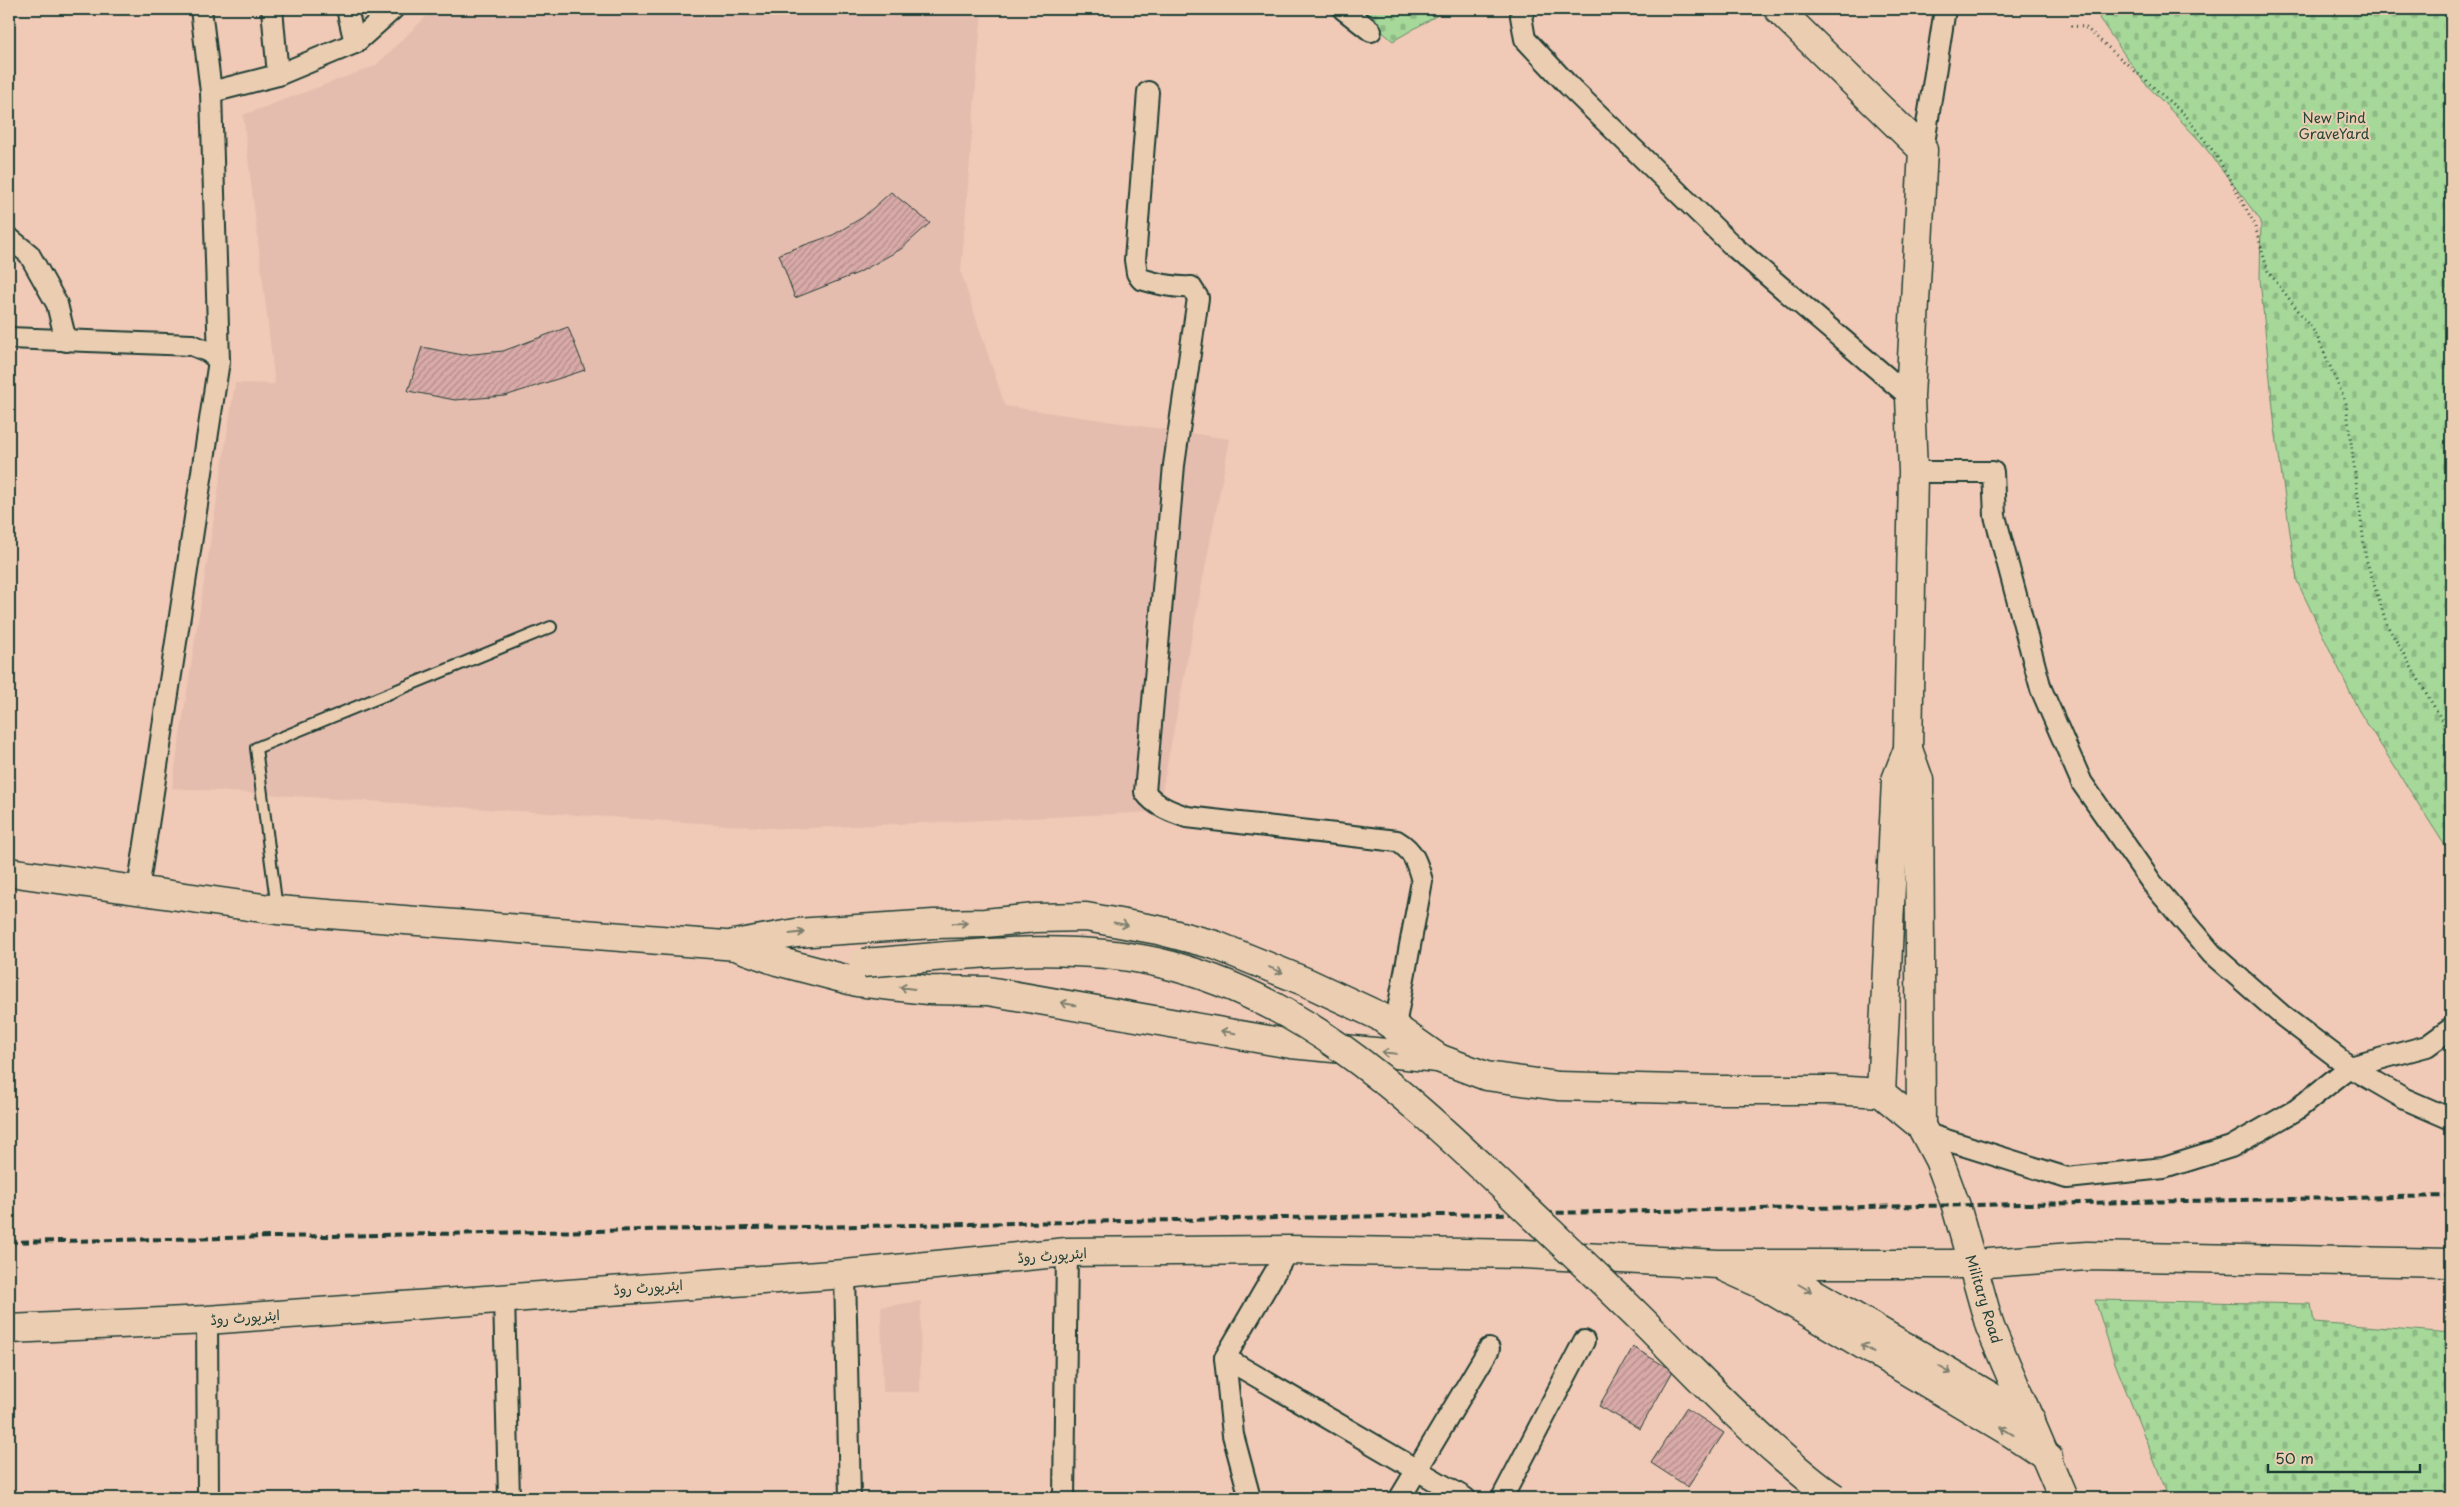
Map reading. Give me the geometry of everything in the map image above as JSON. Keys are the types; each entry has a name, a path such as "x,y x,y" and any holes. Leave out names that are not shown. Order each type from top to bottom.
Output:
{"main road":[{"path":"1778,9 1923,150 1910,397 1913,472 1908,749 1896,780 1881,1093"},
{"path":"1908,749 1919,780 1924,1130"},
{"path":"9,872 277,910 678,943 732,945 863,964 1038,952 1095,954 1155,962 1231,984 1279,1008 1338,1044 1418,1106 1614,1292 1756,1434 1822,1490 1835,1498"},
{"path":"732,945 796,933 934,924 985,923 1035,918 1086,917 1158,930 1215,945 1306,982 1379,1016 1438,1058"},
{"path":"732,945 777,961 857,982 928,990 988,991 1291,1044 1438,1058 1486,1076 1558,1086 1718,1090 1834,1090 1881,1093 1924,1130"},
{"name":"Military Road","path":"1924,1130 1956,1206 1974,1264 1990,1327 2048,1457 2064,1498"},
{"name":"ایئرپورٹ روڈ","path":"9,1329 207,1320 504,1297 845,1274 1067,1252 1288,1250 1524,1254 1718,1264 1974,1264 2087,1256 2451,1263"},
{"path":"1718,1264 1759,1283 2013,1434 2048,1457"},
{"path":"1763,1264 2031,1420"}],"street":[{"path":"138,890 219,361 210,92 201,9"},
{"path":"272,9 278,75"},
{"path":"347,9 355,43"},
{"path":"210,92 278,75 355,43 393,9"},
{"path":"1343,9 1371,31"},
{"path":"1525,9 1521,16 1525,39 1568,85 1733,246 1910,397"},
{"path":"1923,150 1945,9"},
{"path":"1148,92 1135,260 1137,273 1141,279 1151,282 1179,288 1191,287 1198,298 1174,465 1146,792 1150,799 1172,813 1187,817 1398,841 1408,848 1416,858 1422,880 1395,1026"},
{"path":"9,238 29,254 57,304 66,341"},
{"path":"9,338 192,346 209,352 219,361"},
{"path":"1913,472 1993,472 1995,516 2041,689 2082,783 2152,883 2212,954 2284,1017 2350,1067 2405,1099 2451,1119"},
{"path":"1924,1130 2067,1178 2164,1168 2230,1147 2296,1110 2350,1067 2427,1046 2449,1030 2451,1032"},
{"path":"1250,1498 1233,1434 1225,1358 1288,1250"},
{"path":"1064,1498 1067,1252"},
{"path":"845,1274 850,1498"},
{"path":"504,1297 509,1498"},
{"path":"207,1320 208,1498"},
{"path":"1502,1498 1584,1341"},
{"path":"1400,1498 1489,1349"},
{"path":"1225,1358 1465,1498"}],"lane":[{"path":"277,910 256,748 551,628"}],"path":[{"path":"2071,26 2085,27 2186,116 2216,155 2254,223 2268,271 2316,334 2346,403 2366,559 2387,625 2451,736"}],"shaded area":[{"path":"434,9 982,9 961,273 1005,406 1230,439 1158,812 788,829 172,788 235,383 275,384 243,115 375,66"},
{"path":"921,1301 920,1392 883,1392 881,1307"}],"green space":[{"path":"1355,9 1448,9 1393,41"},
{"name":"New Pind GraveYard","path":"2106,9 2451,9 2451,855 2359,711 2297,581 2275,428 2260,279 2261,221 2201,142 2143,81 2099,18"},
{"path":"2095,1300 2311,1304 2314,1322 2451,1333 2451,1498 2169,1498 2115,1363"}],"building":[{"path":"891,192 930,223 901,249 858,273 795,298 779,254 833,235 863,217"},
{"path":"568,327 585,370 505,396 455,400 408,391 422,347 463,355 503,351"},
{"path":"1633,1347 1673,1371 1640,1429 1599,1406"},
{"path":"1686,1408 1724,1433 1688,1487 1651,1463"}],"railway":[{"path":"9,1242 2451,1196"}]}
